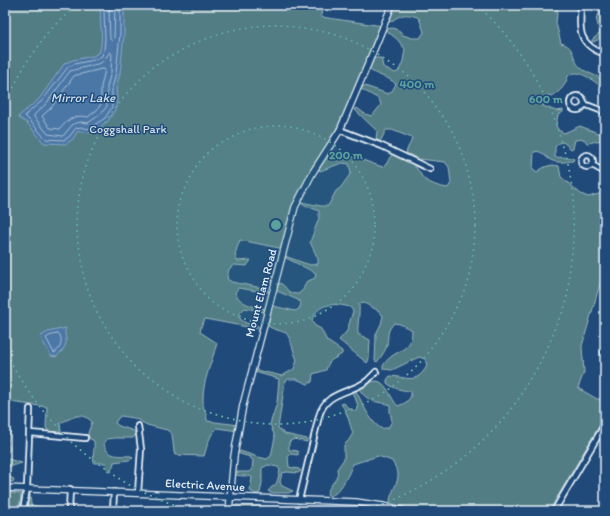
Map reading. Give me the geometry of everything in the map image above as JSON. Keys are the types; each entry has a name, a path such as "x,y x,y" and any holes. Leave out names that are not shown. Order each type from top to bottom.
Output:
{"main road":[{"name":"Mount Elam Road","path":"229,511 234,456 243,405 295,207 313,172 340,130 392,5"},
{"name":"Electric Avenue","path":"5,488 366,503 404,511"}],"street":[{"path":"581,5 580,27 582,36 592,49 605,54"},
{"path":"584,104 605,112"},
{"path":"340,130 387,148 430,169"},
{"path":"592,165 605,172"},
{"path":"605,350 605,356"},
{"path":"299,500 319,416 323,406 329,399 366,382 376,372"},
{"path":"23,511 27,488 30,409"},
{"path":"554,511 605,424"},
{"path":"138,426 141,449 138,493"},
{"path":"30,433 85,438"},
{"path":"69,511 70,490"},
{"path":"113,511 114,492"}],"green space":[{"name":"Coggshall Park","path":"5,5 322,5 321,17 383,26 340,130 298,200 284,249 240,240 235,254 237,261 251,260 247,266 234,265 229,269 227,279 232,282 267,289 269,292 238,288 235,293 244,303 265,309 264,312 245,308 240,313 240,319 246,323 258,326 258,329 205,319 201,327 200,332 217,343 204,387 203,405 207,421 239,425 238,431 217,428 210,438 204,456 175,455 172,434 167,430 147,425 134,418 121,416 115,423 119,426 134,431 135,435 133,438 107,439 104,444 108,452 111,454 131,456 133,458 114,462 110,472 108,472 106,463 94,463 94,441 89,438 88,433 92,422 88,418 84,416 73,417 60,423 61,432 48,432 46,427 47,407 10,402 7,413 10,427 8,444 10,448 5,454"},
{"path":"395,5 558,5 556,23 561,43 569,47 580,67 605,81 605,88 581,74 571,74 568,76 566,83 558,92 552,96 547,95 543,106 556,111 563,110 563,112 558,115 556,125 558,130 564,133 580,126 598,133 602,133 605,129 605,141 600,140 587,143 584,139 575,140 573,148 571,149 563,142 559,143 555,147 555,157 570,158 574,159 573,161 555,162 540,152 534,152 533,169 537,172 548,166 559,166 561,177 581,194 588,197 599,194 605,189 605,285 600,284 582,346 584,372 578,388 597,399 605,399 605,416 549,511 415,511 393,504 390,502 390,498 397,481 398,473 392,461 378,456 353,464 347,478 337,492 329,496 327,494 328,490 336,479 338,473 337,469 344,459 344,445 353,433 347,414 341,404 344,403 349,409 356,411 358,406 353,391 353,389 355,389 375,424 381,428 388,428 392,421 390,405 373,401 366,397 360,390 361,386 377,381 384,384 398,406 405,403 410,398 411,392 393,387 387,383 387,380 390,376 415,378 423,372 427,366 425,359 419,357 392,370 383,369 383,366 388,359 409,344 412,336 412,330 400,324 394,323 389,331 386,349 377,362 375,361 376,334 383,316 379,311 364,303 359,304 358,334 370,340 369,359 367,363 339,340 347,331 353,311 350,307 327,305 318,310 312,320 314,325 321,329 327,341 342,351 342,354 330,362 326,370 313,374 312,382 308,384 296,379 288,379 285,382 278,428 285,434 307,439 307,442 294,439 289,442 289,450 298,451 298,455 291,454 288,457 289,467 299,469 301,471 298,473 282,473 280,482 282,486 293,491 288,493 271,493 268,491 277,482 280,470 278,467 268,465 262,468 260,493 256,494 250,491 252,477 234,474 235,472 249,472 252,469 253,461 250,457 237,453 240,451 267,459 271,456 275,437 270,424 277,403 279,379 255,372 256,370 282,376 294,369 297,360 286,333 268,326 271,308 273,306 295,311 299,309 301,304 298,300 277,291 278,285 280,283 289,292 298,294 303,290 306,282 315,278 316,273 284,257 285,256 311,265 318,264 318,259 310,242 319,218 319,211 302,204 301,202 328,206 336,191 341,187 351,173 349,164 342,163 320,171 318,168 327,153 340,153 383,167 394,153 415,166 424,179 439,186 448,188 451,183 449,167 445,162 419,159 406,153 412,138 392,130 386,130 380,142 376,139 377,131 354,109 357,108 365,114 372,116 381,105 379,99 361,89 362,87 365,86 388,94 392,91 396,84 369,69 373,58 381,58 383,67 395,73 399,71 403,61 405,49 397,39 384,29 393,28 400,31 403,35 412,38 420,38 424,32 419,18 414,16 403,15 389,22 388,20"},
{"path":"601,5 605,5 605,19 602,33 598,40 592,42 592,40 600,33 596,18 599,14"},
{"path":"5,456 8,459 22,463 8,467 8,476 14,479 13,482 5,482"},
{"path":"5,492 21,494 20,503 17,507 5,506"},
{"path":"30,493 31,505 46,508 47,511 25,511 28,495"},
{"path":"236,505 370,511 235,511"}],"water":[{"name":"Mirror Lake","path":"101,5 124,6 124,34 120,73 116,88 116,108 108,121 97,129 88,133 81,131 77,132 73,139 66,144 44,143 27,123 19,118 19,116 39,99 65,63 99,53 101,47"},
{"path":"66,328 66,344 64,349 56,357 51,356 41,336 48,332"}]}
